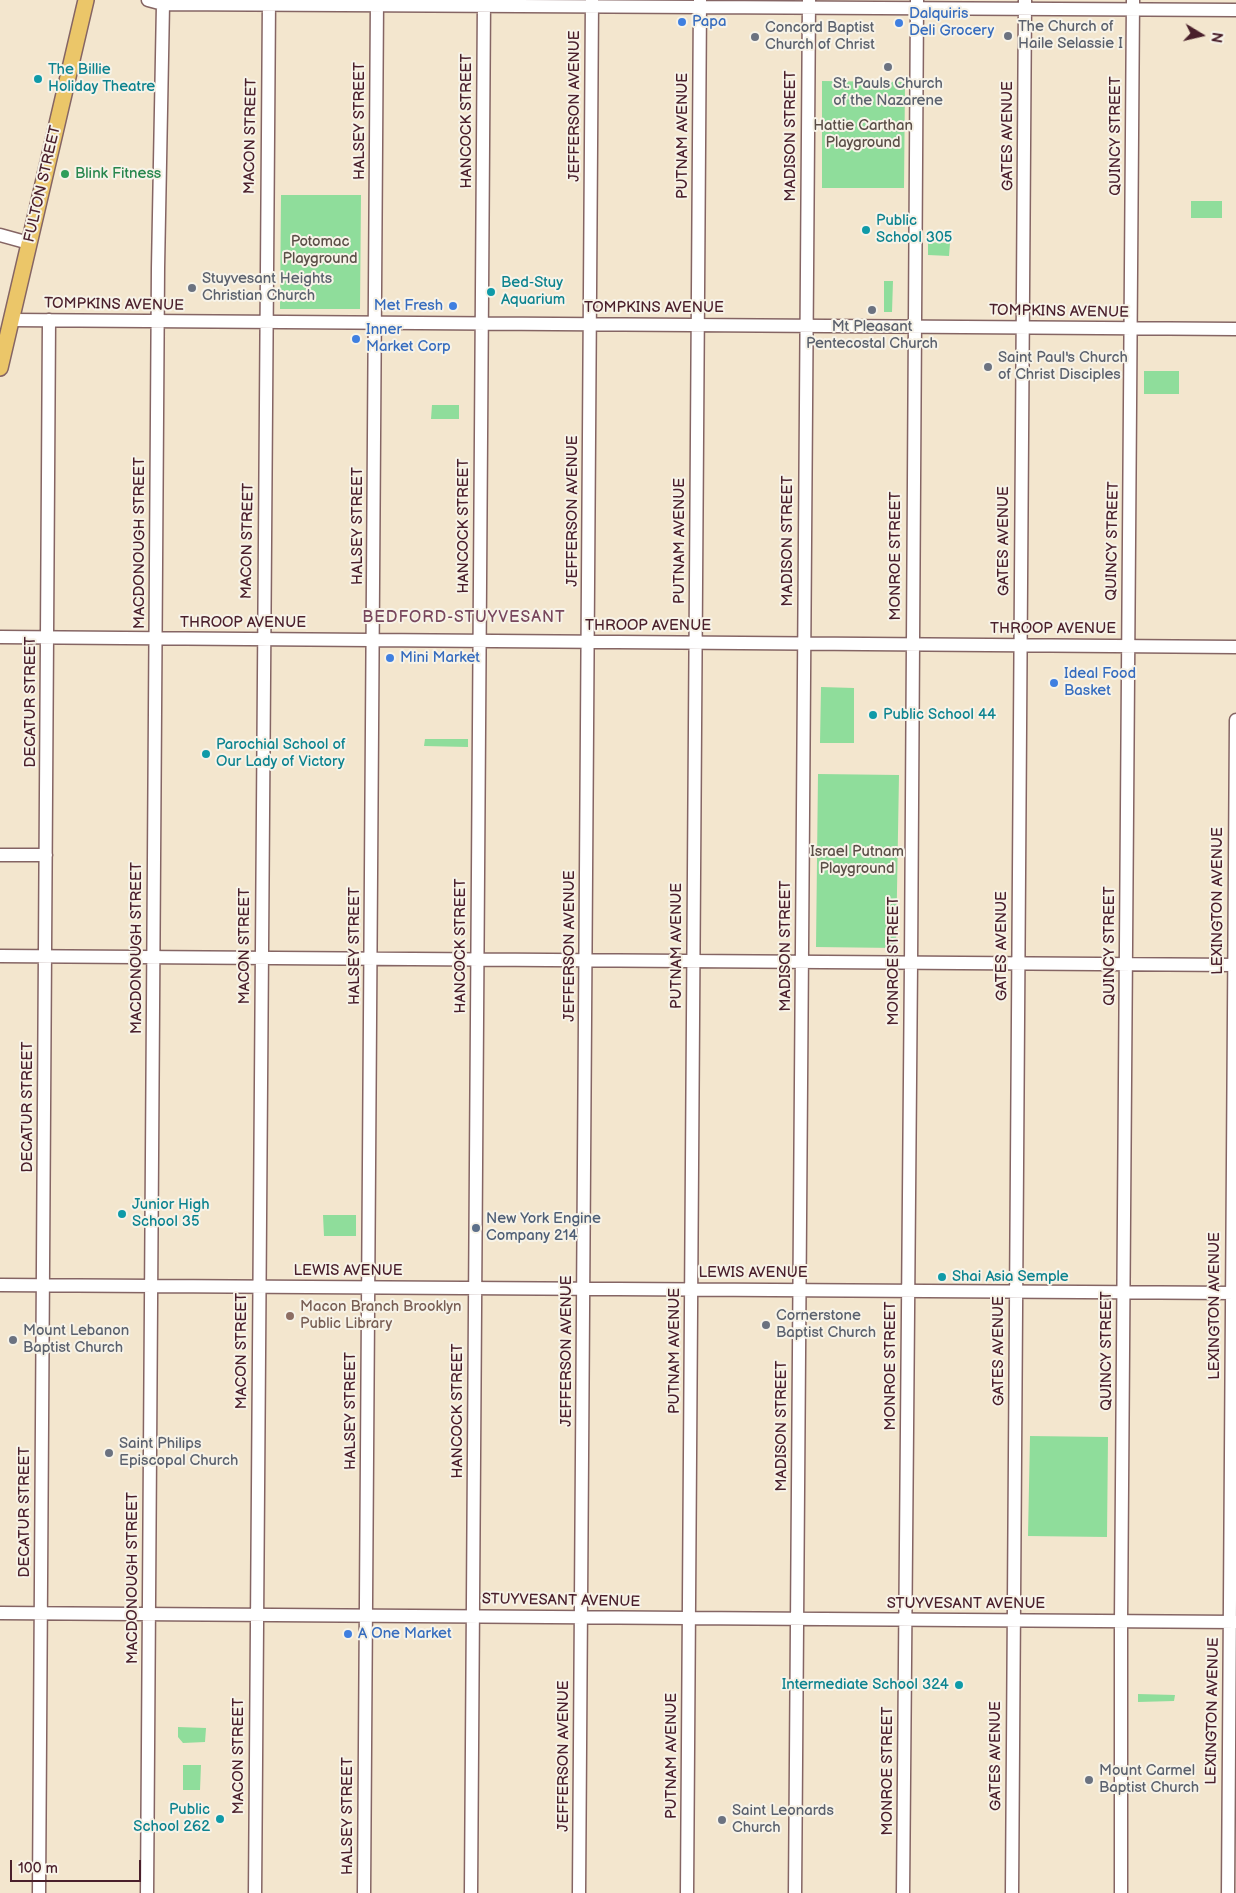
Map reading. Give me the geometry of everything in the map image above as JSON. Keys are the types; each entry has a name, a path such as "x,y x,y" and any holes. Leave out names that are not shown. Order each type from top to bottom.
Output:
{"main road":[{"name":"FULTON STREET","path":"0,368 86,0"}],"street":[{"path":"148,0 163,4 269,2 1025,4 1133,5 1236,10"},
{"name":"MACON STREET","path":"255,1893 269,2"},
{"name":"HALSEY STREET","path":"364,1893 377,2"},
{"name":"HANCOCK STREET","path":"471,1893 484,2"},
{"name":"JEFFERSON AVENUE","path":"579,1893 592,3"},
{"name":"PUTNAM AVENUE","path":"687,1893 700,3"},
{"name":"MACDONOUGH STREET","path":"147,1893 158,322 163,4"},
{"name":"MADISON STREET","path":"795,1893 809,4"},
{"name":"MONROE STREET","path":"903,1893 917,4"},
{"name":"GATES AVENUE","path":"1012,1893 1025,4"},
{"name":"QUINCY STREET","path":"1121,1893 1121,1621 1133,5"},
{"path":"0,236 29,242"},
{"name":"TOMPKINS AVENUE","path":"11,320 1236,329"},
{"name":"DECATUR STREET","path":"39,1893 49,320"},
{"name":"THROOP AVENUE","path":"0,638 1236,647"},
{"name":"LEXINGTON AVENUE","path":"1228,1893 1233,1622 1236,720"},
{"path":"0,855 46,855"},
{"path":"0,956 1235,965"},
{"name":"LEWIS AVENUE","path":"0,1285 1234,1293"},
{"name":"STUYVESANT AVENUE","path":"0,1613 1233,1622"}],"green space":[{"name":"Hattie Carthan Playground","path":"822,81 905,82 904,188 822,188"},
{"name":"Potomac Playground","path":"281,195 361,195 360,309 280,309"},
{"path":"1191,201 1222,201 1222,218 1191,218"},
{"path":"928,242 950,243 949,256 928,255"},
{"path":"884,281 893,281 892,312 884,312"},
{"path":"1144,371 1179,371 1179,394 1144,394"},
{"path":"432,405 459,405 459,419 431,419"},
{"path":"821,687 854,688 854,743 820,743"},
{"path":"425,739 468,739 468,747 424,746"},
{"name":"Israel Putnam Playground","path":"818,774 899,775 896,948 816,947"},
{"path":"323,1215 356,1215 356,1236 324,1236"},
{"path":"1030,1436 1108,1437 1107,1537 1028,1536"},
{"path":"1138,1694 1175,1695 1174,1701 1138,1702"},
{"path":"178,1727 206,1728 205,1742 183,1743 178,1737"},
{"path":"183,1765 201,1765 200,1790 183,1790"}],"place":[{"name":"Papa","path":"682,22"},
{"name":"Dalquiris Deli Grocery","path":"899,23"},
{"name":"The Church of Haile Selassie I","path":"1008,36"},
{"name":"Concord Baptist Church of Christ","path":"755,37"},
{"name":"St. Pauls Church of the Nazarene","path":"888,67"},
{"name":"The Billie Holiday Theatre","path":"38,79"},
{"name":"Blink Fitness","path":"65,174"},
{"name":"Public School 305","path":"866,230"},
{"name":"Stuyvesant Heights Christian Church","path":"192,288"},
{"name":"Bed-Stuy Aquarium","path":"491,292"},
{"name":"Met Fresh","path":"453,306"},
{"name":"Mt Pleasant Pentecostal Church","path":"872,310"},
{"name":"Inner Market Corp","path":"356,339"},
{"name":"Saint Paul's Church of Christ Disciples","path":"988,367"},
{"name":"Mini Market","path":"390,658"},
{"name":"Ideal Food Basket","path":"1054,683"},
{"name":"Public School 44","path":"873,715"},
{"name":"Parochial School of Our Lady of Victory","path":"206,754"},
{"name":"Junior High School 35","path":"122,1214"},
{"name":"New York Engine Company 214","path":"476,1228"},
{"name":"Shai Asia Semple","path":"942,1277"},
{"name":"Macon Branch Brooklyn Public Library","path":"290,1316"},
{"name":"Cornerstone Baptist Church","path":"766,1325"},
{"name":"Mount Lebanon Baptist Church","path":"13,1340"},
{"name":"Saint Philips Episcopal Church","path":"109,1453"},
{"name":"A One Market","path":"348,1634"},
{"name":"Intermediate School 324","path":"959,1685"},
{"name":"Mount Carmel Baptist Church","path":"1089,1780"},
{"name":"Public School 262","path":"220,1819"},
{"name":"Saint Leonards Church","path":"722,1820"}],"district":[{"name":"BEDFORD-STUYVESANT","path":"464,618"}]}
